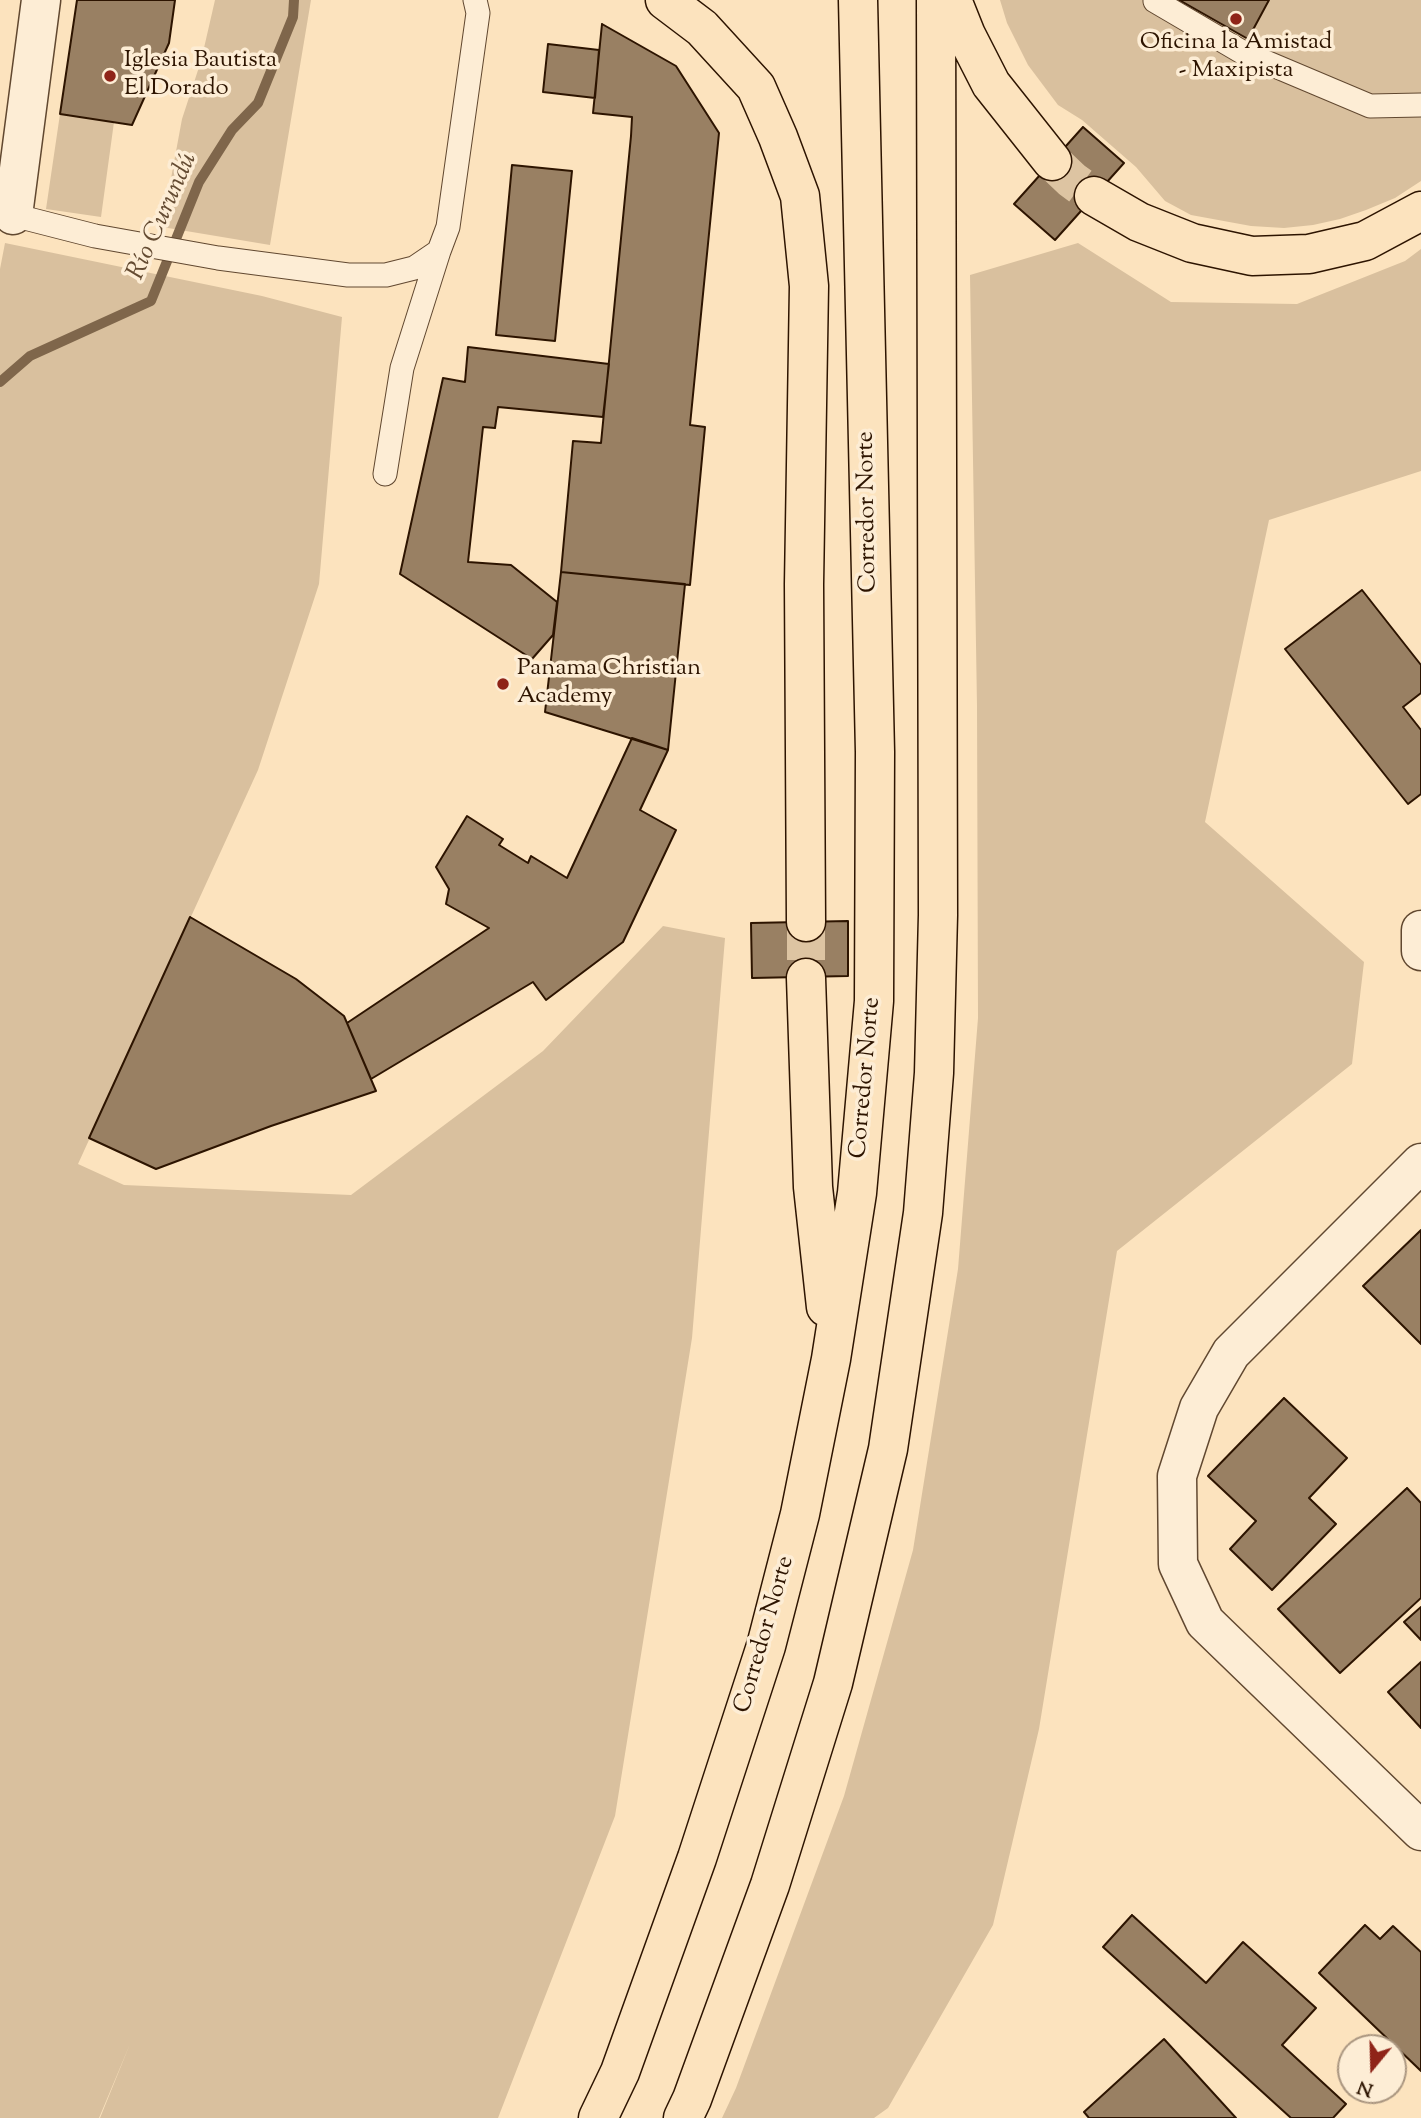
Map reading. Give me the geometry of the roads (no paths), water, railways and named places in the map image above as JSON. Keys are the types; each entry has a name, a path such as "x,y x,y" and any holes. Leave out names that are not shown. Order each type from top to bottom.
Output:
{"highway":[{"path":"665,0 702,28 756,87 800,196 809,286 804,584 806,922"},
{"name":"Corredor Norte","path":"598,2118 620,2072 697,1858 766,1646 800,1514 831,1359 857,1193 874,1001 875,752 858,0"},
{"path":"683,2118 770,1885 833,1683 888,1449 923,1213 934,1073 938,915 936,0"},
{"path":"952,0 991,84 1052,161"},
{"path":"1094,196 1160,231 1192,243 1252,256 1309,254 1366,241 1421,211"},
{"path":"806,978 813,1187 831,1359"}],"street":[{"path":"13,215 41,0"},
{"path":"1421,930 1421,951"},
{"path":"1421,1163 1231,1353 1199,1408 1177,1476 1178,1564 1205,1622 1421,1831"}],"lane":[{"path":"384,474 402,368 448,227 478,13 475,0"},
{"path":"1155,1 1242,52 1370,106 1421,105"},
{"path":"13,215 95,236 218,258 348,275 386,275 414,268 439,251"}],"waterway":[{"name":"Río Curundú","path":"0,382 30,356 151,301 199,182 232,130 258,103 293,17 294,0"}],"tunnel":[{"path":"1052,161 1094,196"},
{"path":"806,922 806,978"}],"place":[{"name":"Oficina la Amistad - Maxipista","path":"1236,19"},
{"name":"Iglesia Bautista El Dorado","path":"110,76"},
{"name":"Panama Christian Academy","path":"503,684"}]}
